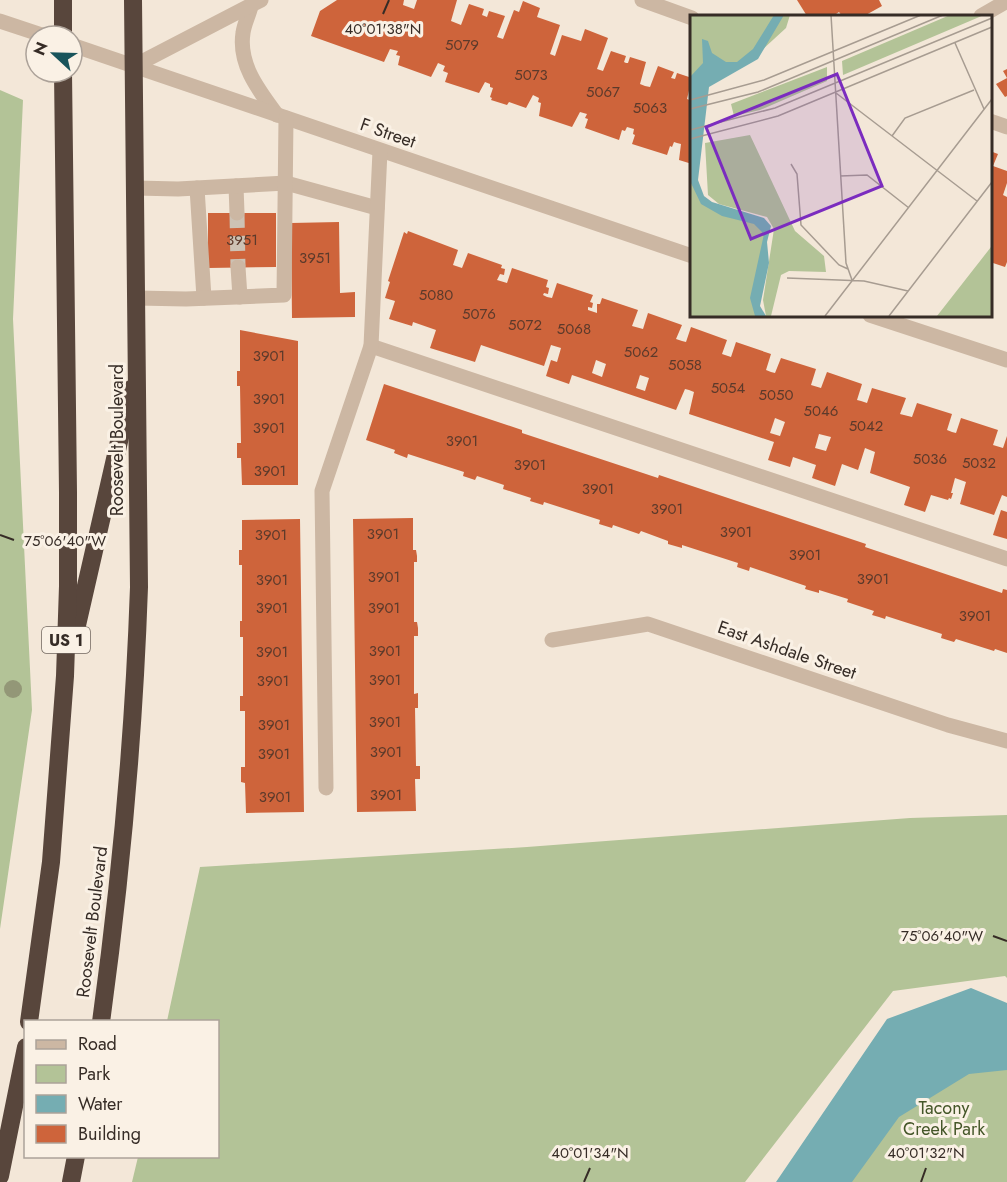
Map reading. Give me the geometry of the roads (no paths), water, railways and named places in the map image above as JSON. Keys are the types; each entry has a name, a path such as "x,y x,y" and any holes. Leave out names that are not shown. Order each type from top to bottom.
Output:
{"highway":[{"path":"63,0 63,24"},
{"name":"Roosevelt Boulevard","path":"100,1020 121,872 136,680 139,575 133,0"},
{"name":"US 1","path":"29,1020 51,862 65,676 68,504 63,84"},
{"path":"65,676 138,359"},
{"path":"0,1176 24,1057"},
{"path":"71,1182 76,1158"}],"street":[{"path":"644,0 690,17"},
{"path":"983,15 1007,1"},
{"path":"134,66 256,3"},
{"path":"137,298 284,295 286,183 282,117 255,84 245,60 243,34 256,3"},
{"path":"0,21 24,29"},
{"name":"F Street","path":"84,49 690,254"},
{"path":"992,122 1007,127"},
{"path":"326,788 322,492 371,346 380,151"},
{"path":"136,188 197,188 286,183 377,208"},
{"path":"236,186 237,213"},
{"path":"197,188 204,298"},
{"path":"238,267 240,297"},
{"path":"873,316 1007,360"},
{"path":"371,346 1007,559"},
{"name":"East Ashdale Street","path":"552,640 648,624 948,725 1007,741"}],"water":[{"path":"971,988 1007,1003 1007,1070 969,1074 899,1117 852,1182 776,1182 887,1019"}],"tunnel":[{"path":"237,213 238,267"}],"park label":[{"name":"Tacony Creek Park","path":"944,1118"}]}
